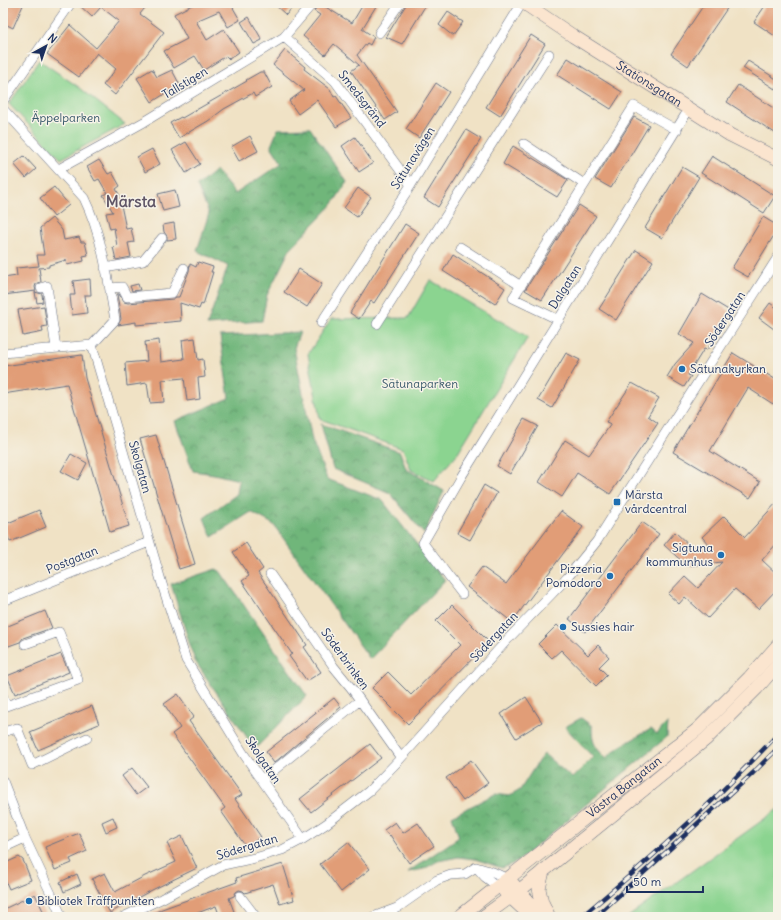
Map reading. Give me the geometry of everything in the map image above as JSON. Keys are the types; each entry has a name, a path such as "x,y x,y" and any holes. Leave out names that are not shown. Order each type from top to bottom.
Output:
{"street":[{"path":"3,101 71,3"},
{"name":"Tallstigen","path":"59,169 144,122 284,37 313,3"},
{"path":"379,33 400,3"},
{"name":"Stationsgatan","path":"523,3 689,109 730,134 778,159"},
{"name":"Sätunavägen","path":"321,323 411,185 523,3"},
{"name":"Smedsgränd","path":"284,37 336,81 411,185"},
{"path":"377,324 549,54"},
{"path":"559,320 513,298 634,106 677,130"},
{"path":"3,109 84,198 92,214 106,268 115,320 92,345 3,353"},
{"name":"Dalgatan","path":"462,594 423,543 461,477 689,109"},
{"path":"524,144 584,184"},
{"path":"106,268 143,262 162,238"},
{"path":"460,246 521,286"},
{"name":"Södergatan","path":"123,917 223,865 282,850 303,840 369,791 401,758 508,639 567,578 597,541 778,257"},
{"path":"110,288 122,287 127,297 172,293 184,268"},
{"path":"41,288 47,286 56,348"},
{"name":"Skolgatan","path":"92,345 149,542 186,660 243,753 303,840"},
{"name":"Postgatan","path":"3,601 149,542"},
{"name":"Söderbrinken","path":"270,574 334,667 360,700 401,758"},
{"path":"3,697 6,706 78,680 59,632 25,644"},
{"name":"Västra Bangatan","path":"459,917 698,729 749,678 778,645"},
{"name":"Västra Bangatan","path":"483,917 543,871 706,739 757,688 778,664"},
{"path":"262,780 360,700"},
{"path":"3,732 17,728 32,765 87,738"},
{"path":"3,781 5,794 62,917"},
{"path":"3,848 25,838"},
{"path":"373,917 397,908 437,880 451,874 465,874 476,867 486,877 502,882 536,911 549,917"},
{"path":"536,911 543,871"},
{"path":"240,896 256,917"}],"green space":[{"name":"Äppelparken","path":"39,60 80,88 125,124 61,159 9,104"},
{"path":"310,128 347,182 332,205 290,249 267,295 262,321 207,325 228,266 197,251 209,213 197,186 216,170 235,194 282,163 271,146 278,129"},
{"name":"Sätunaparken","path":"430,280 528,337 457,454 434,481 411,470 403,449 320,419 308,354 331,319 408,318"},
{"path":"300,332 294,348 312,440 327,479 382,500 445,580 370,659 273,524 251,512 212,537 204,518 237,494 239,480 193,471 175,421 229,398 220,336"},
{"path":"321,424 400,452 406,469 444,491 424,534 390,493 333,469"},
{"path":"216,569 220,571 307,696 255,749 195,661 171,584"},
{"path":"581,718 592,726 594,744 606,758 619,747 651,729 657,734 668,722 667,737 517,862 502,868 475,859 458,857 438,861 424,869 408,872 459,837 452,816 495,794 510,796 520,790 544,754 572,778 593,757 565,727"},
{"path":"778,809 778,917 628,917"}],"building":[{"path":"3,3 24,3 13,28 3,23"},
{"path":"77,3 149,3 140,14 164,32 115,95 103,85 116,69 97,53 79,77 47,54 70,25 96,48 119,21 101,7 92,17"},
{"path":"196,3 234,3 230,5 240,20 228,27 219,11 196,21 207,40 224,29 239,52 229,59 226,56 204,70 195,56 174,68 164,51 187,39 174,14"},
{"path":"273,3 296,3 286,15"},
{"path":"319,3 352,23 364,3 378,3 362,29 374,37 370,45 367,43 357,55 397,112 385,120 351,71 359,65 334,44 325,55 303,36 320,15 314,11"},
{"path":"407,3 427,3 402,44 386,37"},
{"path":"705,3 722,3 728,7 688,66 671,54"},
{"path":"767,3 778,3 778,38 754,22"},
{"path":"448,12 463,22 453,36 439,25"},
{"path":"249,17 262,40 254,44 241,22"},
{"path":"531,35 545,44 500,116 486,107"},
{"path":"285,50 305,67 304,69 330,89 334,97 336,96 351,118 336,127 317,100 298,114 289,101 304,90 273,65"},
{"path":"568,58 622,92 611,109 557,75"},
{"path":"748,61 778,80 775,89 743,68"},
{"path":"152,69 157,77 172,70 181,87 172,92 171,90 152,102 137,78"},
{"path":"260,72 264,72 272,87 255,97 253,93 224,109 208,121 179,138 170,123 181,117 182,118"},
{"path":"436,83 449,92 419,138 406,129"},
{"path":"738,85 778,111 778,135 727,102"},
{"path":"634,117 649,125 611,188 595,179"},
{"path":"466,130 481,139 438,207 424,198"},
{"path":"250,136 258,151 239,161 231,147"},
{"path":"355,137 373,163 359,172 342,146"},
{"path":"186,142 200,164 186,173 172,150"},
{"path":"513,146 568,180 557,197 503,164"},
{"path":"152,149 160,164 145,172 137,157"},
{"path":"24,156 36,169 26,178 14,164"},
{"path":"712,156 775,196 764,213 701,173"},
{"path":"99,160 108,174 112,172 120,186 116,189 124,203 121,205 126,229 131,228 134,242 128,243 131,257 116,260 113,247 117,246 114,228 110,229 106,213 113,212 103,195 107,193 99,179 95,181 87,167"},
{"path":"682,167 699,177 662,238 645,228"},
{"path":"54,187 69,205 54,217 40,198"},
{"path":"358,188 371,197 357,217 344,208"},
{"path":"175,190 179,207 163,211 158,194"},
{"path":"579,205 596,216 542,300 525,290"},
{"path":"763,217 778,226 778,229 748,277 732,268"},
{"path":"52,218 62,230 64,240 79,237 81,242 85,242 88,255 83,256 84,261 67,265 66,260 49,265 49,267 39,268 41,282 36,284 36,291 3,295 3,278 17,276 16,268 39,266 37,255 44,255 40,228"},
{"path":"174,223 176,239 167,240 163,225"},
{"path":"405,224 419,233 374,303 371,301 359,319 350,313"},
{"path":"636,250 653,261 616,320 599,309"},
{"path":"453,254 505,288 495,304 443,271"},
{"path":"198,262 213,267 211,272 213,272 203,305 201,304 199,309 180,303 181,321 136,325 136,322 118,325 121,319 117,294 119,294 124,302 128,303 173,299 179,297 189,271 190,264 196,267"},
{"path":"299,269 322,284 307,307 284,292"},
{"path":"90,279 91,295 85,295 87,313 72,315 70,295 75,295 73,281"},
{"path":"138,284 140,290 132,291 130,286"},
{"path":"35,292 42,294 43,302 37,303"},
{"path":"702,294 730,311 707,350 704,349 688,375 691,376 684,387 667,377 675,364 694,343 679,334"},
{"path":"770,303 778,309 778,332 759,318"},
{"path":"44,306 47,326 42,327 43,332 23,336 18,310"},
{"path":"195,338 198,360 203,359 205,377 198,378 200,399 187,401 184,378 162,380 164,402 150,403 147,383 127,386 125,363 147,361 145,342 159,340 161,362 184,359 182,340"},
{"path":"566,353 580,360 552,408 538,400"},
{"path":"733,353 778,381 778,396 773,404 748,388 710,451 760,482 750,498 673,452"},
{"path":"82,355 85,378 129,526 110,532 67,384 3,394 3,366"},
{"path":"632,383 659,398 648,416 658,423 610,494 577,473 562,497 539,482 565,440 589,455 611,424 606,422"},
{"path":"524,419 538,426 510,474 497,466"},
{"path":"156,435 195,564 179,569 140,439"},
{"path":"71,454 87,463 78,480 61,471"},
{"path":"484,485 497,493 470,540 457,533"},
{"name":"Sigtuna kommunhus","path":"778,501 778,542 762,560 778,575 778,588 758,609 735,589 708,618 685,597 679,604 668,594 685,576 698,588 722,562 687,566 664,545 675,532 691,547 709,545 702,537 724,516 745,537"},
{"path":"39,510 46,527 10,542 3,525"},
{"path":"561,511 583,527 512,622 467,587 482,567 506,584"},
{"path":"642,522 659,534 585,632 569,619"},
{"path":"246,543 263,569 258,573 307,645 304,647 321,672 307,681 289,656 292,654 242,581 249,576 233,552"},
{"path":"452,605 489,642 408,724 372,688 388,672 411,695 460,645 436,621"},
{"path":"45,611 52,628 23,638 20,642 3,648 3,628"},
{"path":"557,625 588,655 598,645 609,657 599,667 607,675 596,686 561,650 552,658 538,644"},
{"path":"61,654 69,672 15,694 7,676"},
{"path":"178,694 194,717 189,721 242,795 235,799 261,837 246,847 221,811 225,808 172,734 180,728 164,704"},
{"path":"526,697 542,722 516,738 501,714"},
{"path":"334,698 341,707 274,763 266,752"},
{"path":"92,706 99,724 38,750 30,732"},
{"path":"370,744 381,758 311,812 300,799"},
{"path":"471,760 488,783 463,801 446,778"},
{"path":"132,768 147,787 136,795 122,776"},
{"path":"113,817 117,827 106,832 102,822"},
{"path":"395,822 403,833 418,823 434,846 409,863 390,835 389,836 384,830"},
{"path":"79,833 87,851 70,859 72,863 55,870 45,847"},
{"path":"182,836 197,868 110,913 92,879 105,873 115,892 176,862 167,843"},
{"path":"348,842 370,869 341,892 320,864"},
{"path":"19,857 23,860 31,880 9,889 3,875 3,864"},
{"path":"283,864 294,900 280,904 273,884 245,893 239,890 234,896 229,898 236,917 220,917 216,906 187,917 146,917 162,909 237,882 236,878"},
{"path":"77,874 81,884 64,892 60,882"},
{"name":"Bibliotek Träffpunkten","path":"35,894 46,917 3,917 3,912 6,908"}],"railway":[{"path":"581,917 632,874 682,828 731,782 778,734"},
{"path":"595,917 753,773 778,748"}],"place":[{"name":"Sätunakyrkan","path":"682,369"},
{"name":"Märsta vårdcentral","path":"617,502"},
{"name":"Sigtuna kommunhus","path":"721,555"},
{"name":"Pizzeria Pomodoro","path":"610,576"},
{"name":"Sussies hair","path":"563,627"},
{"name":"Bibliotek Träffpunkten","path":"29,901"}],"district":[{"name":"Märsta","path":"131,201"}]}
